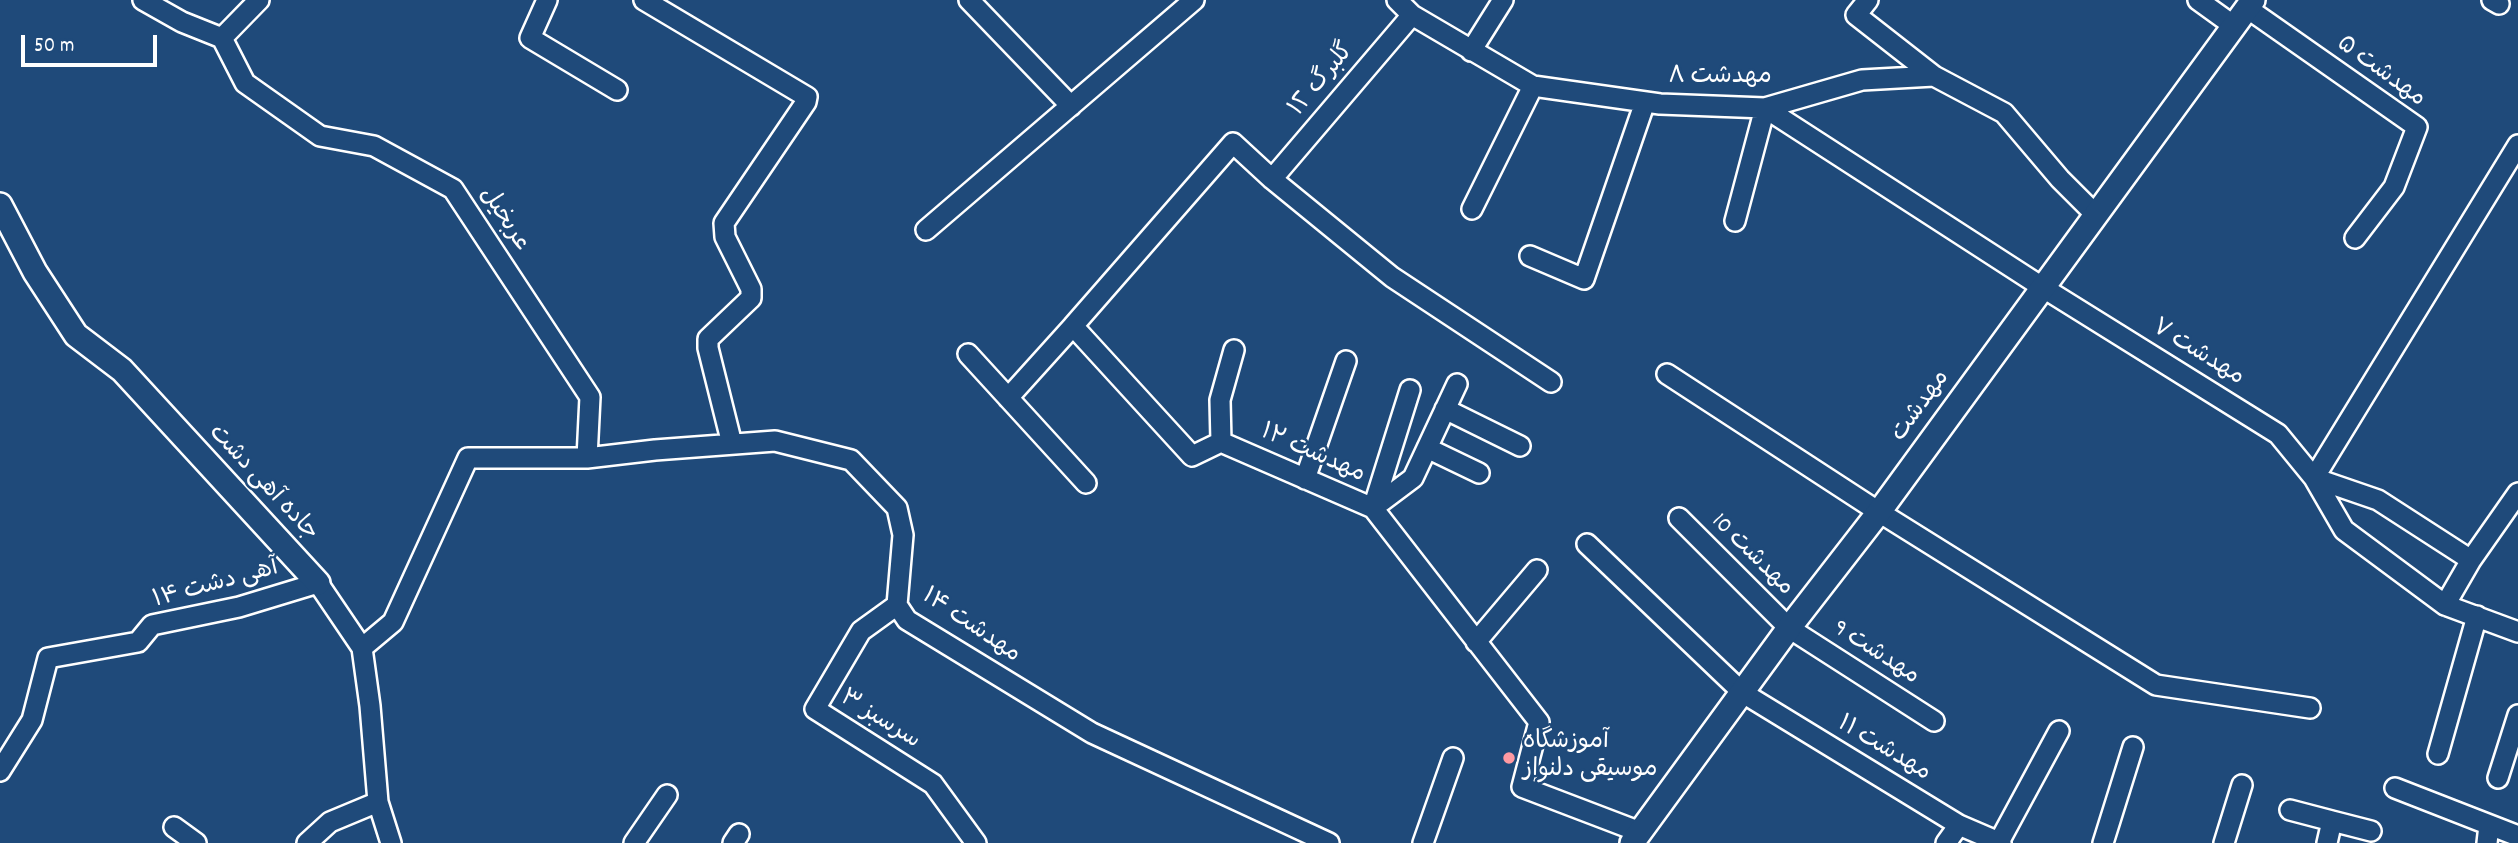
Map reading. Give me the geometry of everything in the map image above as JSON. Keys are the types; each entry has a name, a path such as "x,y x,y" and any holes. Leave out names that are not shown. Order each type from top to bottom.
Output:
{"street":[{"path":"143,0 182,22 222,38 259,0"},
{"path":"547,0 530,38 617,90"},
{"path":"645,0 807,97 724,223 725,237 751,289 751,298 708,340 732,444"},
{"path":"969,0 1071,106"},
{"path":"926,230 1194,0"},
{"path":"1471,51 1503,0"},
{"path":"1868,0 1856,15 1934,76 2004,113 2060,179 2095,214"},
{"path":"2198,0 2244,11"},
{"name":"مهدشت ۸","path":"1402,4 1471,51 1533,86 1645,102 1765,108 1862,80 1934,76"},
{"name":"گلبرگ ١٢","path":"1272,179 1402,4"},
{"name":"مهدشت","path":"1636,837 1789,628 1879,512 2244,11"},
{"name":"مهدشت ۵","path":"2244,11 2417,127 2394,187 2355,238"},
{"name":"عربخیل","path":"222,38 245,83 320,136 374,146 453,189 590,397 587,458"},
{"path":"1472,208 1533,86"},
{"path":"1530,256 1584,279 1645,102"},
{"path":"1735,221 1765,108"},
{"name":"مهدشت ۷","path":"1765,108 2042,287 2278,433 2314,478 2344,530 2445,605 2518,632"},
{"path":"1008,398 1233,143 1272,179 1392,277 1551,382"},
{"path":"2471,560 2378,500 2314,478 2518,145"},
{"name":"جاده آهی دشت","path":"0,205 35,272 76,335 122,370 318,583 362,648 378,802 391,843"},
{"name":"مهدشت ۱۲","path":"1073,326 1192,456 1221,442 1373,508 1539,722 1522,787 1636,837"},
{"path":"1221,442 1220,400 1234,350"},
{"path":"968,355 1086,483"},
{"path":"1306,479 1346,361"},
{"path":"1667,374 1879,512 2156,685 2310,708"},
{"path":"1373,508 1413,478 1457,384"},
{"path":"1373,508 1410,390"},
{"path":"1445,410 1520,446"},
{"name":"مهدشت ۱۴","path":"362,648 393,622 467,458 587,458 775,440 851,460 897,508 903,535 897,605 907,620 1092,733 1329,843"},
{"path":"1427,448 1479,473"},
{"path":"2445,605 2471,560 2518,492"},
{"name":"مهدشت 10","path":"1679,518 1789,628"},
{"name":"مهدشت ۱۱","path":"1587,544 1743,693 1959,825 2000,843"},
{"path":"1476,642 1537,570"},
{"name":"آهی دشت ۱۴","path":"0,771 32,720 48,658 138,642 152,625 239,607 318,583"},
{"name":"سرسبز ۳","path":"897,605 861,631 815,709 933,784 976,843"},
{"path":"2438,754 2477,616"},
{"name":"مهدشت 9","path":"1789,628 1934,721"},
{"path":"2498,778 2518,715"},
{"path":"2000,843 2059,731"},
{"path":"2103,843 2133,747"},
{"path":"1423,843 1452,758"},
{"path":"2224,843 2242,785"},
{"path":"2396,788 2488,834 2518,836"},
{"path":"634,843 667,795"},
{"path":"307,843 330,822 378,802"},
{"path":"2290,810 2371,831"},
{"path":"2327,843 2332,821"},
{"path":"1946,843 1959,825"},
{"path":"174,827 196,843"}],"place":[{"name":"آموزشگاه موسیقی دلنواز","path":"1509,758"}]}
